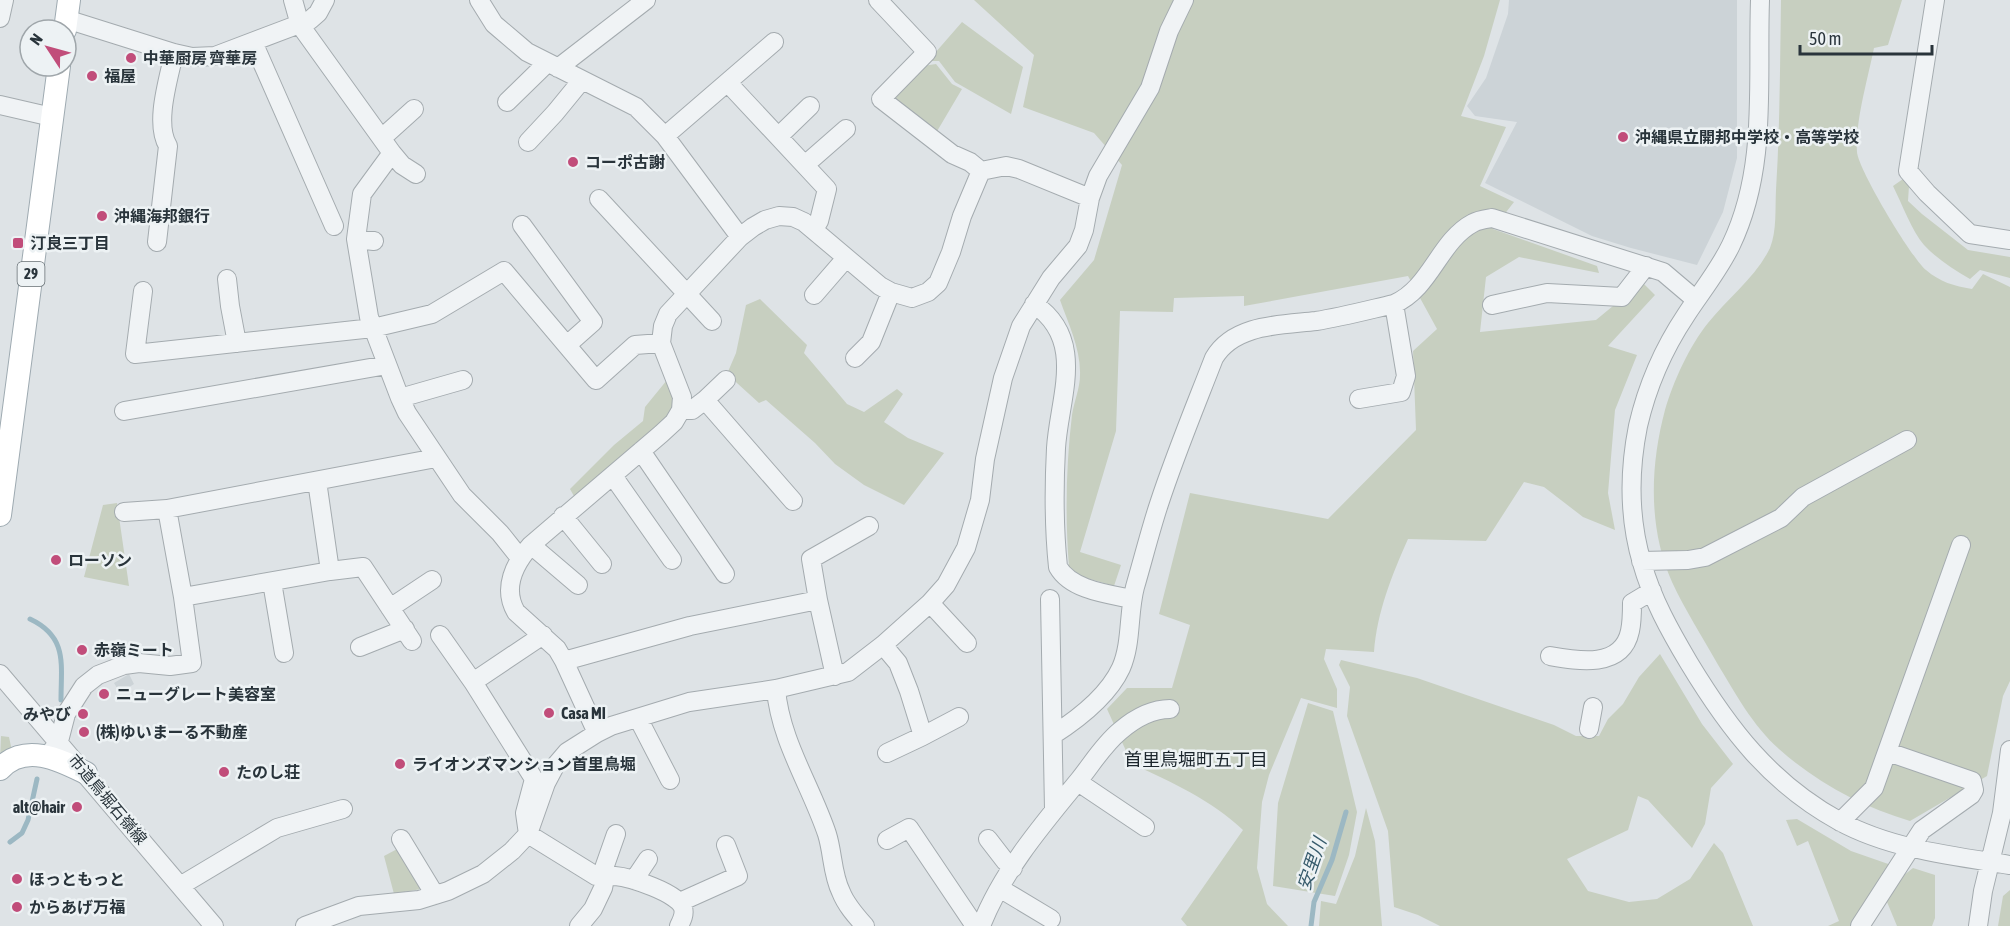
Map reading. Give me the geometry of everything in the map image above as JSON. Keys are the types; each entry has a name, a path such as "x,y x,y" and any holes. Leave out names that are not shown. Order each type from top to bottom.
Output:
{"main road":[{"name":"29","path":"0,515 57,78"},
{"path":"0,769 10,761 54,749 86,773"}],"street":[{"path":"0,18 4,0"},
{"path":"293,0 300,25 392,153 402,165 416,174"},
{"path":"67,16 192,57 215,56 300,25 318,13 325,0"},
{"path":"479,0 488,16 500,30 527,52 636,107 666,136 740,237"},
{"path":"507,102 553,65 646,0"},
{"path":"878,0 927,52 875,103 981,171"},
{"path":"305,926 359,906 401,903 435,895 483,874 512,851 528,834 546,783 555,766 567,752 597,733 689,702 776,689 848,672 883,645 930,603 946,585 966,548 980,500 985,459 1003,378 1021,326 1051,278 1078,246 1084,230 1090,198 1109,156 1150,88 1169,31 1184,0"},
{"path":"1760,0 1760,115 1751,188 1731,245 1672,339 1658,367 1646,396 1638,426 1631,502 1641,561 1669,630 1696,675 1750,751 1790,788 1840,822 1875,836 1912,846 2010,865"},
{"path":"1935,0 1908,171 1927,193 1970,234 2010,240"},
{"path":"253,42 334,226"},
{"path":"666,136 774,42"},
{"path":"157,242 168,146 162,136 163,107 174,52"},
{"path":"528,142 582,80"},
{"path":"728,83 827,189 819,221 814,229"},
{"path":"0,105 52,117"},
{"path":"779,136 810,106"},
{"path":"382,137 414,109"},
{"path":"806,164 846,129"},
{"path":"392,153 362,194 369,317 400,398 436,458 462,495 500,533 578,585"},
{"path":"981,171 1006,166 1019,169 1090,198"},
{"path":"597,733 557,650 516,612 511,604 510,584 526,551 563,516 674,422 681,410 682,397 661,343 663,326 668,314 740,237 765,220 779,216 793,217 814,229 879,286 912,298 920,296 938,283 981,171"},
{"path":"599,199 712,321"},
{"path":"1053,735 1077,718 1113,682 1122,666 1128,639 1132,599 1161,499 1218,351 1233,339 1272,325 1317,321 1394,304 1410,296 1417,289 1457,235 1474,222 1492,218 1663,272 1696,300"},
{"path":"522,225 593,322 567,345"},
{"path":"814,295 846,258"},
{"path":"1492,304 1547,293 1622,297 1646,266"},
{"path":"143,291 135,354 373,328 432,314 504,271 596,380 635,345 661,343"},
{"path":"227,279 237,343"},
{"path":"855,358 871,342 891,292"},
{"path":"1034,304 1041,309 1056,329 1066,357 1067,374 1056,466 1058,567 1062,574 1078,585 1132,599"},
{"path":"1359,399 1401,392 1406,376 1394,304"},
{"path":"124,411 387,365"},
{"path":"400,398 463,380"},
{"path":"681,410 692,410 726,380"},
{"path":"705,400 793,501"},
{"path":"1641,561 1688,560 1705,557 1781,518 1803,497 1907,440"},
{"path":"641,451 725,574"},
{"path":"124,512 167,509 436,458"},
{"path":"613,476 672,560"},
{"path":"317,481 330,571"},
{"path":"54,749 66,714 84,686 98,675 124,665 139,663 170,666 192,663 167,509"},
{"path":"563,516 602,564"},
{"path":"835,676 811,559 869,526"},
{"path":"1840,822 1874,788 1961,544"},
{"path":"183,597 363,567 408,635 360,647"},
{"path":"390,608 432,580"},
{"path":"272,582 284,652"},
{"path":"1550,656 1577,661 1597,661 1614,655 1624,646 1630,633 1632,603 1652,591"},
{"path":"1050,599 1054,809"},
{"path":"564,661 690,626 818,600"},
{"path":"930,603 967,643"},
{"path":"440,634 534,779 525,813 528,834 588,871 605,878 616,876 634,880 658,889 680,902 683,916 679,926"},
{"path":"472,682 543,635"},
{"path":"883,645 898,663 923,736"},
{"name":"市道鳥堀石嶺線","path":"0,674 54,749"},
{"path":"776,689 783,727 827,835 838,885 846,902 865,926"},
{"path":"1590,729 1593,707"},
{"path":"981,926 1013,868 1054,809 1078,782 1108,741 1148,713 1170,709"},
{"path":"887,753 959,717"},
{"path":"638,718 670,780"},
{"path":"1978,926 1983,891 2002,813 2010,750"},
{"path":"1860,926 1922,830 1971,795 1974,790 1972,781 1888,752"},
{"name":"市道鳥堀石嶺線","path":"86,773 214,926"},
{"path":"1078,782 1145,827"},
{"path":"180,886 277,828 343,809"},
{"path":"887,840 909,828 975,926"},
{"path":"579,926 599,898 605,878 603,871 616,834"},
{"path":"401,839 435,895"},
{"path":"988,839 1013,868"},
{"path":"680,902 738,876 726,845"},
{"path":"634,880 648,859"},
{"path":"1000,889 1051,919"}],"shaded area":[{"name":"沖縄県立開邦中学校・高等学校","path":"1509,0 1737,0 1737,158 1723,212 1697,265 1592,236 1485,183 1517,122 1475,116 1467,106 1486,78 1508,14"},
{"path":"129,674 134,684 120,693 114,683"}],"green space":[{"path":"974,0 1500,0 1484,56 1461,116 1506,127 1480,186 1514,202 1493,229 1597,266 1599,273 1519,257 1486,277 1480,332 1596,320 1642,282 1655,295 1608,346 1637,355 1615,410 1608,493 1615,530 1583,517 1544,487 1524,482 1486,541 1408,539 1382,608 1374,652 1326,649 1324,659 1337,689 1337,708 1301,698 1269,775 1262,802 1257,868 1267,904 1288,926 1187,926 1181,919 1243,830 1204,801 1132,764 1107,709 1127,688 1172,688 1190,625 1159,614 1190,493 1328,519 1416,430 1413,351 1437,329 1408,276 1244,306 1244,296 1174,298 1173,312 1120,311 1116,431 1080,552 1121,565 1114,586 1083,577 1069,567 1067,510 1070,434 1079,385 1080,365 1073,336 1060,300 1094,260 1122,165 1094,133 1023,107 1034,55"},
{"path":"1781,0 1902,0 1888,45 1874,48 1858,127 1857,152 1860,162 1909,249 1926,270 1942,280 1965,288 1972,289 1983,274 2010,287 2010,681 2003,696 1987,776 1910,821 1858,801 1809,773 1779,749 1753,720 1688,613 1672,582 1664,561 1655,519 1656,453 1665,410 1683,364 1701,332 1764,259 1774,234"},
{"path":"962,22 1023,67 1011,114 955,82 939,61 928,61"},
{"path":"936,64 952,84 962,89 936,133 895,104 896,96 923,66"},
{"path":"1903,179 1909,186 1908,201 1968,250 2010,257 2010,278 1980,270 1970,279 1945,264 1929,250 1915,232 1893,186"},
{"path":"760,299 807,345 804,353 847,404 864,412 897,389 903,394 884,422 908,438 944,453 904,505 864,485 835,464 766,400 759,403 727,374 736,353 746,305"},
{"path":"667,380 675,406 660,427 575,498 570,489 614,445 643,421 645,407"},
{"path":"117,503 129,586 84,577 103,505"},
{"path":"1660,654 1702,724 1733,764 1711,788 1705,824 1692,848 1648,800 1638,796 1628,830 1567,859 1588,891 1629,902 1657,899 1690,879 1714,843 1723,853 1753,926 1440,926 1394,907 1388,831 1347,716 1350,687 1339,665 1341,660 1417,678 1554,725 1576,736 1599,736 1608,719 1623,704 1639,677"},
{"path":"1308,703 1333,711 1357,812 1349,855 1335,896 1273,886 1278,803"},
{"path":"1,736 9,737 12,751 0,760"},
{"path":"1366,808 1375,841 1382,926 1319,926 1321,901 1336,904 1355,856"},
{"path":"1797,819 1851,851 1894,866 1856,926 1828,926 1839,921 1808,841 1797,846 1786,820"},
{"path":"401,847 421,889 394,894 384,856"},
{"path":"1913,868 1935,875 1935,918 1932,926 1897,926 1887,902 1895,882"},
{"path":"2010,890 2010,926 1998,926 2003,896"}],"waterway":[{"path":"30,619 42,626 57,643 61,663 61,700"},
{"path":"10,842 22,833 28,820 37,779"},
{"name":"安里川","path":"1311,926 1314,902 1332,860 1346,812"}],"place":[{"name":"中華厨房 齊華房","path":"131,58"},
{"name":"福屋","path":"92,76"},
{"name":"沖縄県立開邦中学校・高等学校","path":"1623,137"},
{"name":"コーポ古謝","path":"573,162"},
{"name":"沖縄海邦銀行","path":"102,216"},
{"name":"汀良三丁目","path":"18,243"},
{"name":"ローソン","path":"56,560"},
{"name":"赤嶺ミート","path":"82,650"},
{"name":"ニューグレート美容室","path":"104,694"},
{"name":"Casa MI","path":"549,713"},
{"name":"みやび","path":"83,714"},
{"name":"(株)ゆいまーる不動産","path":"84,732"},
{"name":"ライオンズマンション首里鳥堀","path":"400,764"},
{"name":"たのし荘","path":"224,772"},
{"name":"alt@hair","path":"77,807"},
{"name":"ほっともっと","path":"17,879"},
{"name":"からあげ万福","path":"17,907"}],"district":[{"name":"首里鳥堀町五丁目","path":"1196,760"}]}
